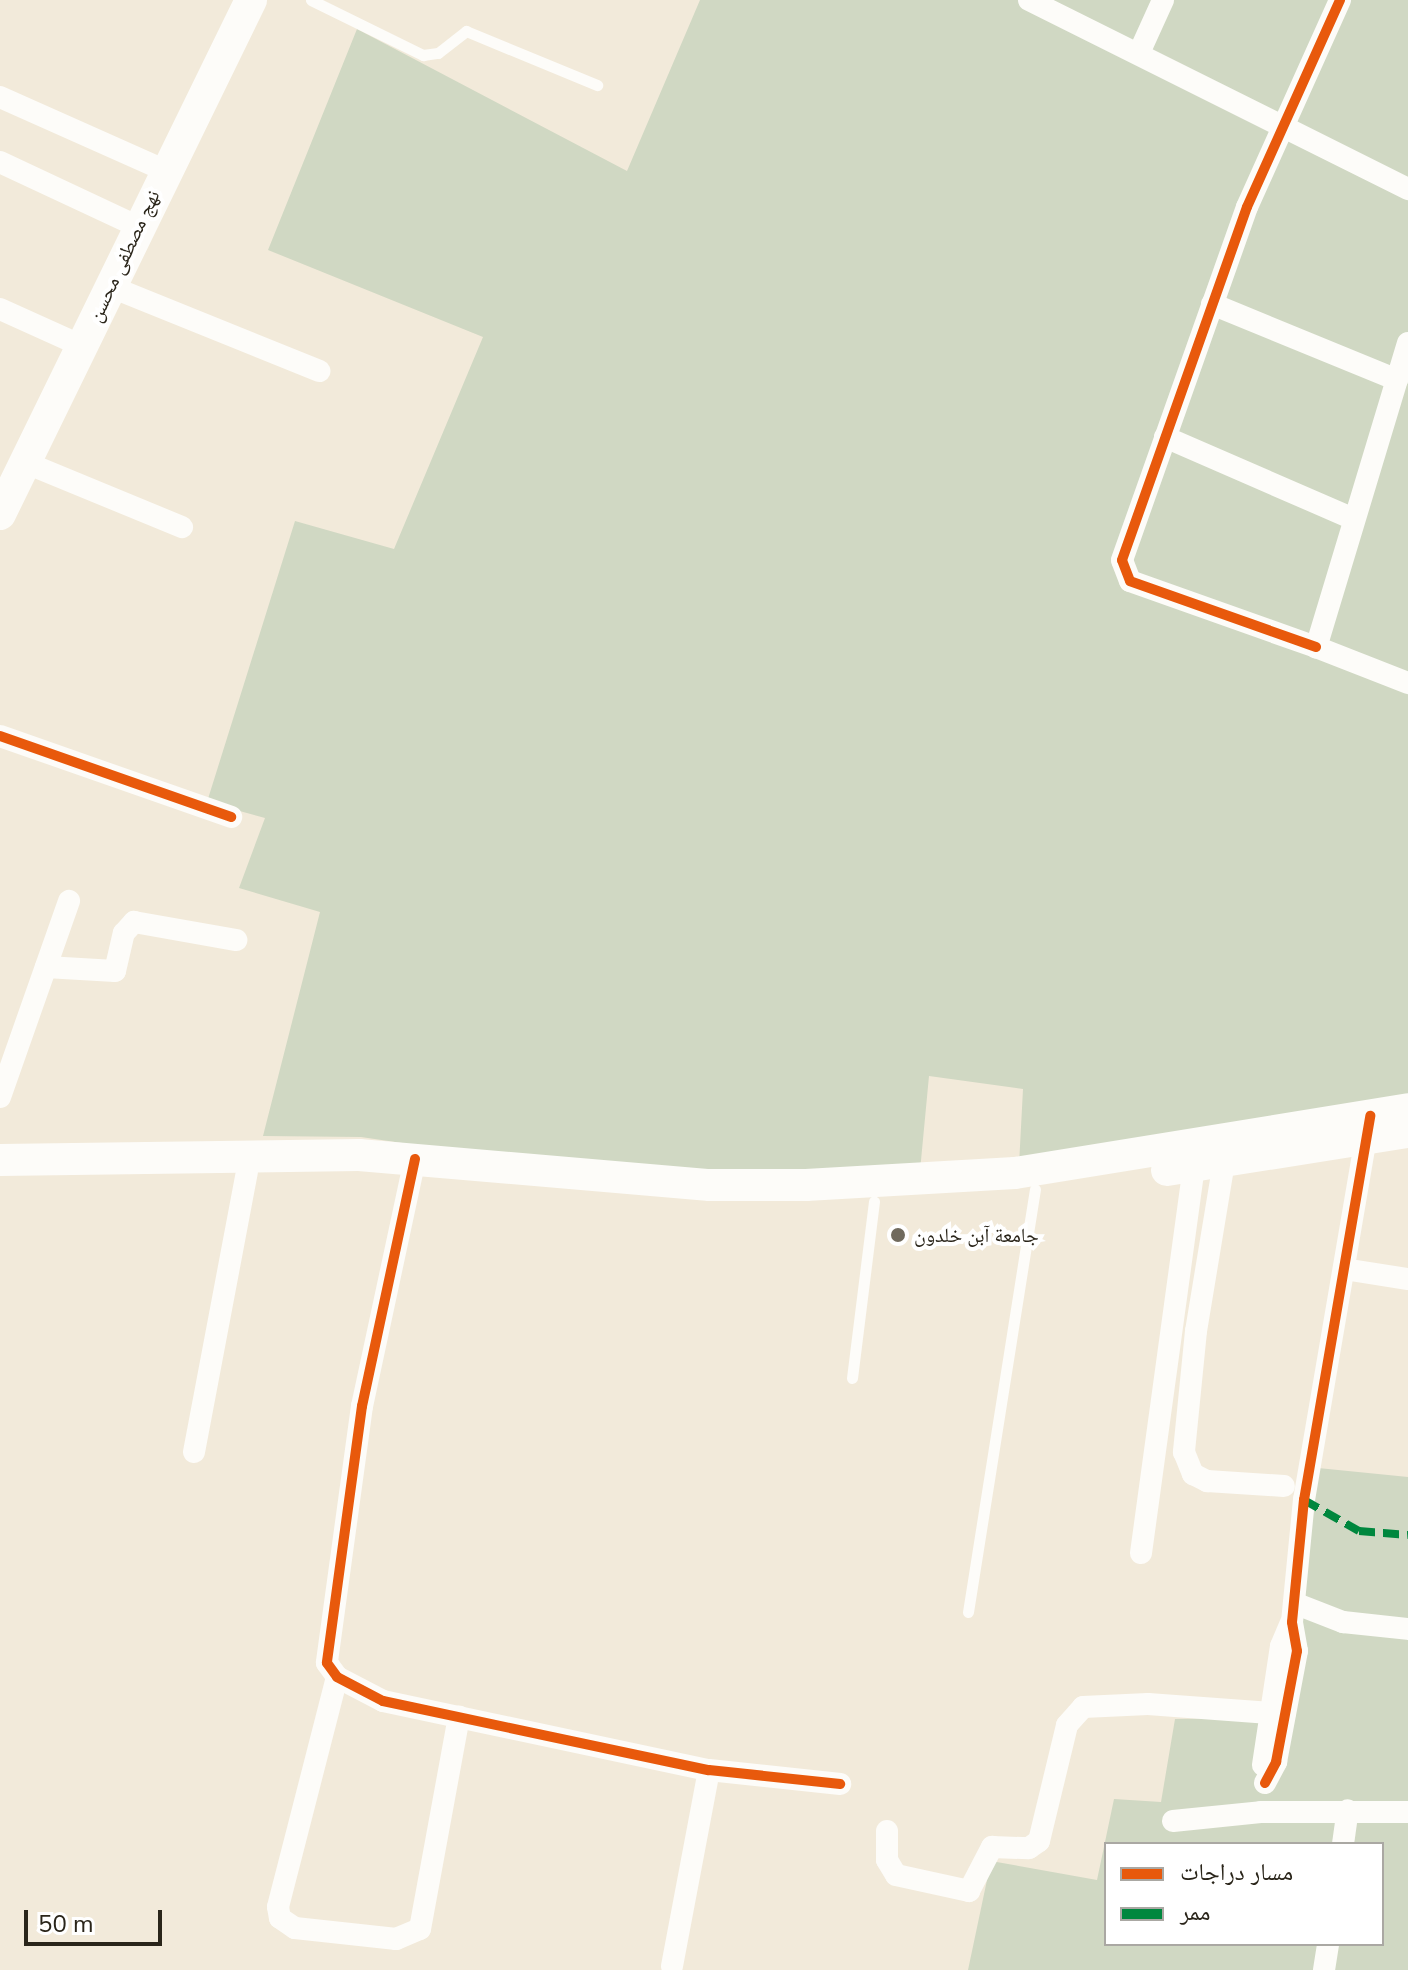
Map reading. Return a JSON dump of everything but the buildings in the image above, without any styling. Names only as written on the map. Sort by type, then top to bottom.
[{"type":"main road","name":"نهج مصطفى محسن","points":[[0,514],[164,170],[251,0]]},
{"type":"main road","points":[[0,1160],[275,1154],[694,1206],[874,1201],[1035,1189],[1209,1164],[1368,1128],[1408,1109]]},
{"type":"main road","points":[[0,1174],[412,1169],[695,1184],[806,1185],[1015,1173],[1368,1128],[1408,1132]]},
{"type":"street","points":[[1029,0],[1408,189]]},
{"type":"street","points":[[1139,53],[1163,0]]},
{"type":"street","points":[[1340,0],[1281,126],[1212,304],[1122,560],[1124,572],[1130,581],[1408,683]]},
{"type":"street","points":[[0,97],[164,170]]},
{"type":"street","points":[[0,162],[139,227]]},
{"type":"street","points":[[109,286],[319,371]]},
{"type":"street","points":[[1212,304],[1397,380]]},
{"type":"street","points":[[0,309],[82,346]]},
{"type":"street","points":[[1316,647],[1408,343]]},
{"type":"street","points":[[1165,437],[1354,519]]},
{"type":"street","points":[[24,462],[182,527]]},
{"type":"street","points":[[0,736],[231,817]]},
{"type":"street","points":[[0,1097],[69,901]]},
{"type":"street","points":[[46,967],[115,971],[124,933],[134,922],[236,940]]},
{"type":"street","points":[[1261,1812],[1293,1612],[1304,1500],[1368,1128]]},
{"type":"street","points":[[1209,1164],[1184,1452],[1193,1474],[1207,1481],[1284,1486]]},
{"type":"street","points":[[1141,1553],[1209,1164]]},
{"type":"street","points":[[412,1169],[337,1558],[324,1653],[337,1677],[383,1701],[709,1770],[840,1784]]},
{"type":"street","points":[[194,1452],[247,1172]]},
{"type":"street","points":[[1344,1269],[1408,1279]]},
{"type":"street","points":[[1293,1612],[1343,1622],[1408,1629]]},
{"type":"street","points":[[337,1677],[278,1907],[280,1918],[295,1928],[396,1939],[420,1929],[459,1717]]},
{"type":"street","points":[[887,1831],[887,1860],[896,1875],[969,1891],[992,1847],[1029,1848],[1039,1841],[1067,1725],[1083,1707],[1148,1704],[1277,1714]]},
{"type":"street","points":[[672,1966],[709,1770]]},
{"type":"street","points":[[1343,1842],[1348,1810]]},
{"type":"street","points":[[1173,1821],[1261,1812],[1408,1812]]},
{"type":"street","points":[[1324,1970],[1328,1946]]},
{"type":"lane","points":[[311,0],[423,55],[438,53],[466,31],[597,85]]},
{"type":"lane","points":[[968,1612],[1035,1189]]},
{"type":"lane","points":[[852,1378],[874,1201]]},
{"type":"green space","points":[[700,0],[1408,0],[1408,1098],[1019,1165],[1023,1089],[929,1076],[920,1171],[725,1181],[566,1167],[361,1137],[263,1136],[320,912],[239,888],[265,818],[207,802],[295,521],[394,549],[483,337],[268,250],[357,29],[627,171]]},
{"type":"green space","points":[[1318,1468],[1408,1477],[1408,1970],[968,1970],[991,1861],[1097,1880],[1104,1847],[1104,1946],[1384,1946],[1384,1842],[1105,1842],[1114,1799],[1161,1802],[1175,1719],[1238,1718],[1270,1703]]},
{"type":"marked path","points":[[1304,1500],[1359,1531],[1408,1535]]},
{"type":"cycle path","points":[[1316,647],[1130,581],[1122,560],[1247,207],[1340,0]]},
{"type":"cycle path","points":[[0,736],[231,817]]},
{"type":"cycle path","points":[[1265,1783],[1276,1762],[1297,1651],[1292,1622],[1304,1500],[1370,1116]]},
{"type":"cycle path","points":[[415,1159],[362,1406],[327,1663],[337,1677],[383,1701],[709,1770],[840,1784]]},
{"type":"place","name":"جامعة آبن خلدون","points":[[898,1235]]}]
